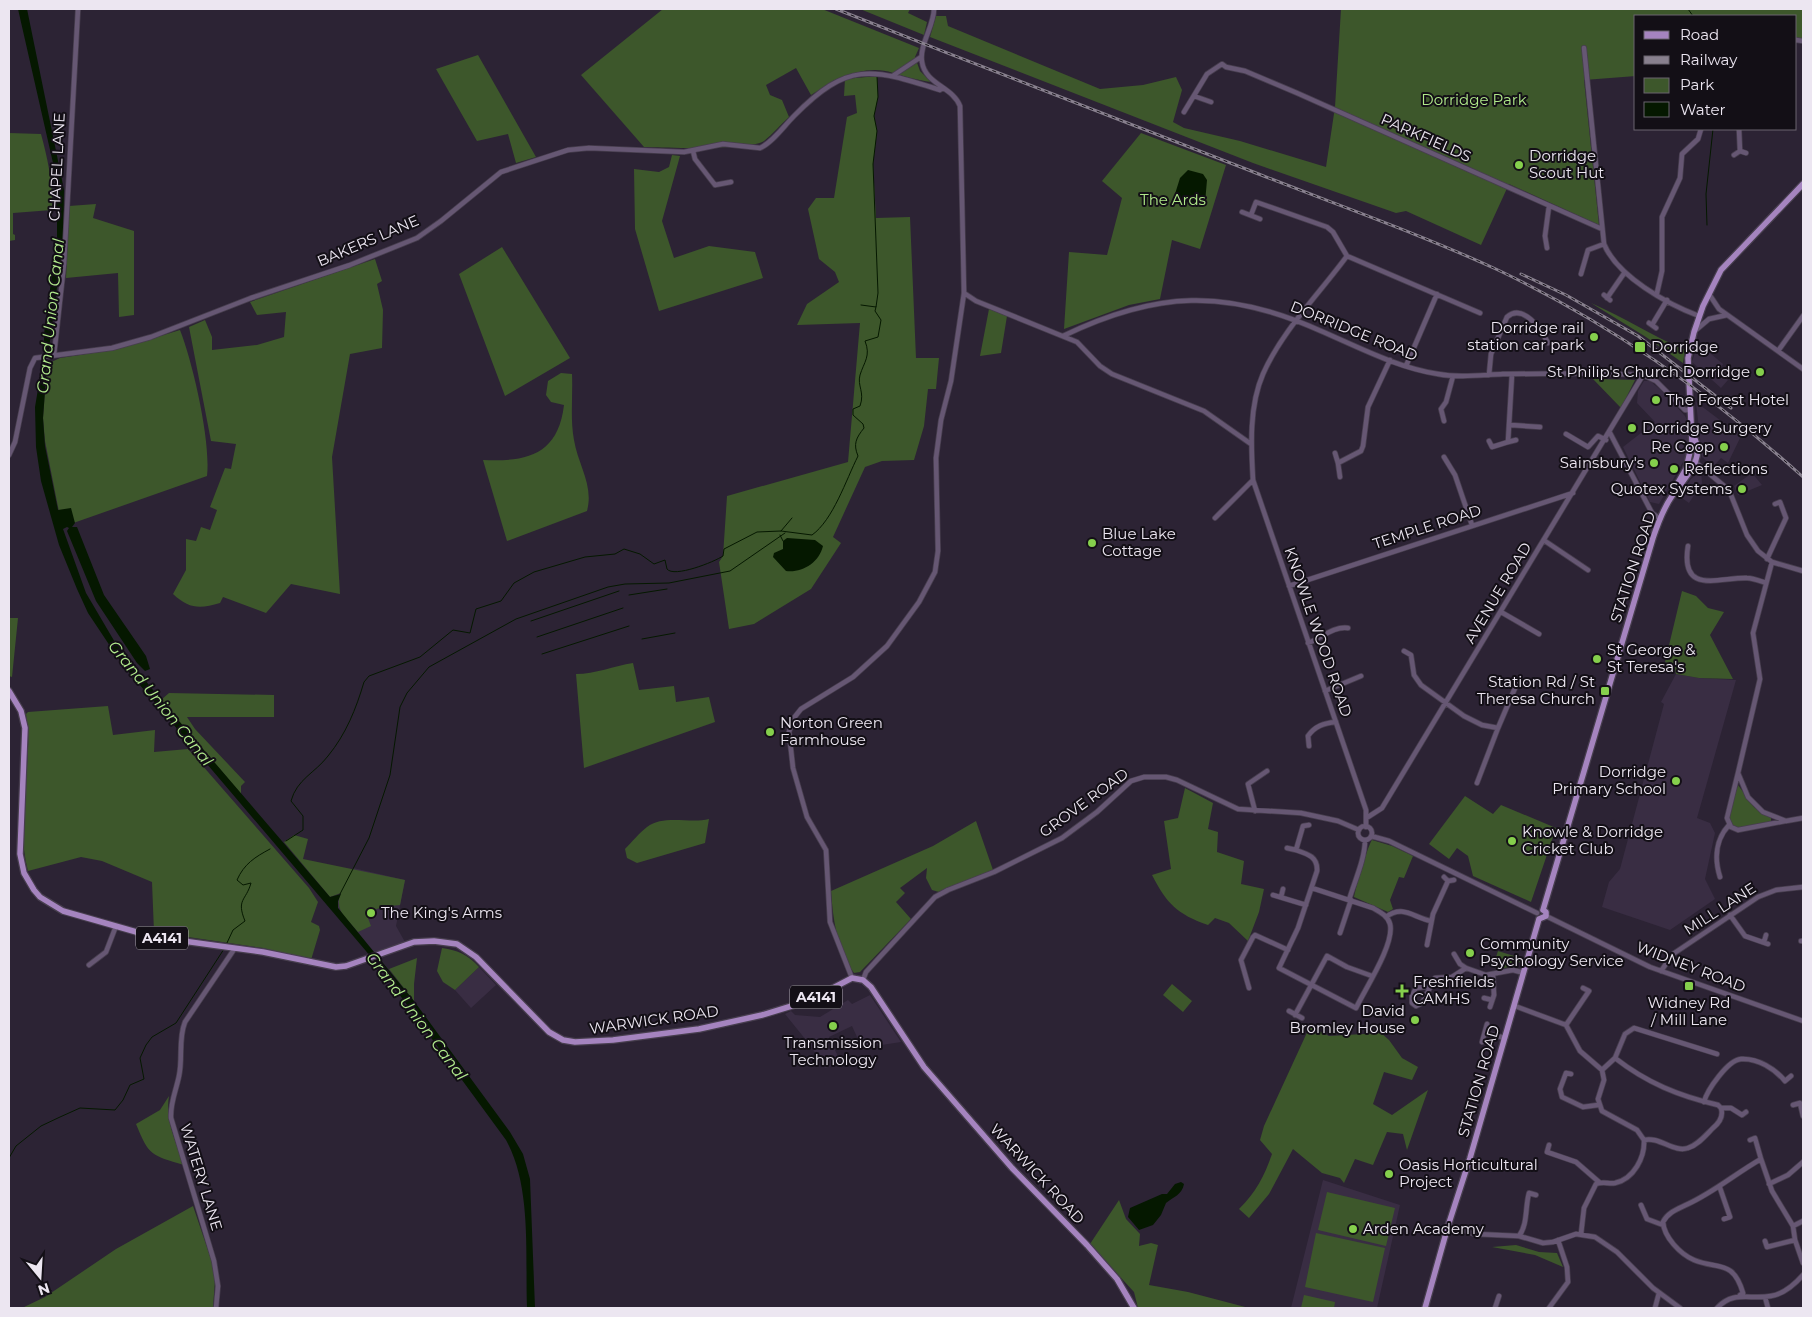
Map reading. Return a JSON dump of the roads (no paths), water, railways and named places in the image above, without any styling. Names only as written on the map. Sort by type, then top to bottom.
[{"type":"main road","name":"STATION ROAD","points":[[1425,1308],[1660,518],[1689,460],[1693,435],[1688,358],[1699,316],[1721,270],[1803,184]]},
{"type":"main road","name":"STATION ROAD","points":[[1674,493],[1688,476],[1696,462],[1698,443],[1693,435]]},
{"type":"main road","name":"WARWICK ROAD","points":[[9,691],[21,711],[25,728],[19,842],[24,872],[34,890],[50,904],[84,918],[172,940],[235,948],[336,967],[365,960],[421,941],[457,944],[476,957],[549,1032],[562,1040],[575,1042],[613,1040],[689,1030],[762,1015],[808,1001],[852,978]]},
{"type":"main road","name":"A4141","points":[[852,978],[863,980]]},
{"type":"main road","name":"WARWICK ROAD","points":[[863,980],[871,987],[924,1067],[1012,1168],[1087,1245],[1116,1279],[1134,1308]]},
{"type":"street","name":"CHAPEL LANE","points":[[51,356],[64,264],[78,9]]},
{"type":"street","points":[[852,978],[830,922],[826,850],[807,817],[793,768],[789,732],[793,719],[800,710],[853,677],[887,646],[919,602],[935,572],[938,552],[936,458],[941,420],[951,381],[964,293],[960,106],[953,94],[942,88],[927,73],[921,57],[934,9]]},
{"type":"street","points":[[1584,48],[1604,244],[1612,260],[1625,272],[1667,300],[1699,316]]},
{"type":"street","points":[[894,75],[921,57]]},
{"type":"street","name":"PARKFIELDS","points":[[1194,96],[1207,74],[1222,64],[1226,67],[1244,71],[1335,109],[1602,229]]},
{"type":"street","name":"BAKERS LANE","points":[[9,455],[15,442],[30,368],[39,357],[112,348],[156,336],[251,298],[350,265],[417,238],[501,172],[568,150],[589,148],[693,151],[723,144],[760,148],[811,98],[854,74],[894,75],[942,88]]},
{"type":"street","points":[[1184,112],[1194,96],[1211,102]]},
{"type":"street","points":[[1657,293],[1662,271],[1662,217],[1680,178],[1682,154],[1698,139],[1701,130]]},
{"type":"street","points":[[1739,130],[1740,150]]},
{"type":"street","points":[[1740,150],[1746,153]]},
{"type":"street","points":[[1734,155],[1740,150]]},
{"type":"street","points":[[693,151],[696,159],[715,184],[731,182]]},
{"type":"street","points":[[1251,215],[1256,202],[1327,227],[1333,232],[1347,256],[1480,313]]},
{"type":"street","points":[[1547,248],[1545,236],[1549,206]]},
{"type":"street","points":[[1242,212],[1260,219]]},
{"type":"street","points":[[1580,270],[1588,250],[1604,244]]},
{"type":"street","name":"KNOWLE WOOD ROAD","points":[[1347,256],[1297,321],[1263,374],[1253,418],[1253,480],[1368,817],[1366,827]]},
{"type":"street","points":[[1607,298],[1625,272]]},
{"type":"street","points":[[964,293],[976,301],[1078,342],[1100,366],[1112,374],[1204,411],[1252,444]]},
{"type":"street","points":[[1406,366],[1437,294]]},
{"type":"street","points":[[1709,294],[1716,306],[1728,316],[1803,369]]},
{"type":"street","name":"DORRIDGE ROAD","points":[[1063,336],[1135,307],[1174,301],[1205,300],[1233,302],[1266,310],[1406,366],[1453,376],[1512,374],[1643,375]]},
{"type":"street","points":[[1652,325],[1667,300]]},
{"type":"street","points":[[963,305],[976,301]]},
{"type":"street","points":[[1489,375],[1491,354],[1510,314],[1518,312],[1524,315],[1538,327],[1548,343]]},
{"type":"street","points":[[1694,332],[1709,319],[1728,316]]},
{"type":"street","points":[[1778,351],[1803,316]]},
{"type":"street","points":[[1338,463],[1361,451],[1364,446],[1368,407],[1390,360]]},
{"type":"street","points":[[1508,442],[1511,425],[1512,374]]},
{"type":"street","points":[[1643,375],[1656,381],[1685,410],[1690,410]]},
{"type":"street","name":"AVENUE ROAD","points":[[1368,817],[1382,808],[1606,440],[1643,375]]},
{"type":"street","points":[[1444,422],[1441,410],[1446,402],[1453,376]]},
{"type":"street","points":[[1435,418],[1442,415]]},
{"type":"street","points":[[1511,425],[1528,430],[1540,426]]},
{"type":"street","points":[[1610,433],[1652,513],[1660,518]]},
{"type":"street","points":[[1566,434],[1588,447],[1598,436],[1606,440]]},
{"type":"street","points":[[1492,447],[1516,440]]},
{"type":"street","points":[[1489,441],[1493,453]]},
{"type":"street","points":[[1335,453],[1340,477]]},
{"type":"street","points":[[1444,457],[1455,475],[1472,525]]},
{"type":"street","points":[[1689,460],[1696,462],[1729,490],[1750,541],[1769,560],[1803,571]]},
{"type":"street","points":[[1215,518],[1253,480]]},
{"type":"street","name":"TEMPLE ROAD","points":[[1289,586],[1574,493]]},
{"type":"street","points":[[1774,504],[1780,502],[1786,518],[1769,560],[1766,583],[1753,633],[1760,679],[1727,818],[1729,825],[1738,830],[1803,818]]},
{"type":"street","points":[[1214,508],[1219,514]]},
{"type":"street","points":[[1545,541],[1588,570]]},
{"type":"street","points":[[1688,546],[1691,572],[1698,579],[1712,582],[1747,578],[1766,583]]},
{"type":"street","points":[[1579,571],[1582,565]]},
{"type":"street","points":[[1501,612],[1539,634]]},
{"type":"street","points":[[1308,643],[1322,638],[1332,630],[1348,628]]},
{"type":"street","points":[[1528,635],[1532,630]]},
{"type":"street","points":[[1404,651],[1411,655],[1416,679],[1464,716],[1482,725],[1498,728]]},
{"type":"street","points":[[1411,655],[1416,652]]},
{"type":"street","points":[[1325,691],[1361,676]]},
{"type":"street","points":[[1476,784],[1518,681]]},
{"type":"street","points":[[1309,746],[1308,736],[1312,731],[1324,723],[1336,722]]},
{"type":"street","points":[[1255,811],[1248,784],[1267,771]]},
{"type":"street","points":[[1738,772],[1752,803],[1763,812],[1786,821]]},
{"type":"street","name":"GROVE ROAD","points":[[863,980],[866,972],[935,897],[994,872],[1062,838],[1097,812],[1136,778],[1155,776],[1177,780],[1226,805],[1255,811],[1301,813],[1338,821],[1359,830]]},
{"type":"street","points":[[1296,850],[1301,825],[1309,826]]},
{"type":"street","points":[[1720,876],[1719,836],[1729,825]]},
{"type":"street","points":[[1365,840],[1360,836],[1359,830],[1366,827],[1371,830],[1372,836]]},
{"type":"street","points":[[1365,840],[1372,836],[1389,841],[1541,914]]},
{"type":"street","points":[[1340,933],[1360,862],[1365,853],[1365,840]]},
{"type":"street","points":[[1287,848],[1309,855],[1316,860],[1317,871],[1306,905],[1280,968],[1356,1008],[1372,976],[1380,966],[1390,926],[1386,917],[1373,908],[1312,888]]},
{"type":"street","points":[[1428,945],[1432,938],[1432,921],[1451,881],[1444,877]]},
{"type":"street","name":"MILL LANE","points":[[1662,971],[1673,954],[1730,915],[1767,893],[1803,887]]},
{"type":"street","points":[[1281,897],[1282,889]]},
{"type":"street","points":[[1273,895],[1306,905]]},
{"type":"street","points":[[1386,917],[1397,911],[1404,911],[1432,921]]},
{"type":"street","name":"WIDNEY ROAD","points":[[1541,914],[1662,971],[1803,1021]]},
{"type":"street","points":[[1730,915],[1746,936],[1766,943],[1766,935]]},
{"type":"street","points":[[89,965],[106,952],[116,926]]},
{"type":"street","points":[[1249,988],[1241,960],[1255,935],[1288,950]]},
{"type":"street","points":[[1381,942],[1386,944]]},
{"type":"street","name":"WATERY LANE","points":[[216,1308],[218,1286],[214,1261],[196,1204],[187,1166],[170,1118],[170,1108],[179,1076],[182,1031],[185,1022],[235,948]]},
{"type":"street","points":[[1454,954],[1466,968],[1486,976],[1513,970],[1524,972]]},
{"type":"street","points":[[1295,1014],[1327,956],[1347,967],[1372,976]]},
{"type":"street","points":[[1430,986],[1416,988],[1412,996],[1412,1003],[1416,1006],[1422,1003],[1435,978],[1452,977],[1466,968]]},
{"type":"street","points":[[1490,1007],[1493,975]]},
{"type":"street","points":[[1566,1026],[1589,991],[1583,988]]},
{"type":"street","points":[[1484,998],[1492,1000]]},
{"type":"street","points":[[1515,1006],[1566,1026],[1580,1051],[1602,1070],[1604,1080],[1598,1096],[1598,1105],[1605,1114],[1640,1132],[1644,1140],[1641,1154],[1632,1175],[1617,1182],[1599,1182],[1576,1162],[1547,1152],[1549,1145]]},
{"type":"street","points":[[1289,1011],[1302,1018]]},
{"type":"street","points":[[1482,1042],[1486,1024]]},
{"type":"street","points":[[1602,1070],[1614,1058],[1625,1034],[1634,1028],[1651,1031],[1717,1054]]},
{"type":"street","points":[[1485,1033],[1505,1038]]},
{"type":"street","points":[[1709,1058],[1711,1052]]},
{"type":"street","points":[[1614,1058],[1655,1085],[1718,1105],[1721,1108],[1731,1108],[1742,1115],[1746,1112]]},
{"type":"street","points":[[1704,1102],[1708,1090],[1713,1084],[1734,1063],[1741,1059],[1771,1066],[1785,1081],[1791,1076]]},
{"type":"street","points":[[1571,1074],[1566,1073],[1560,1089],[1562,1097],[1583,1107],[1598,1105]]},
{"type":"street","points":[[1793,1105],[1800,1103],[1803,1116]]},
{"type":"street","points":[[1644,1140],[1653,1138],[1681,1149],[1688,1148],[1716,1125],[1722,1115],[1721,1108]]},
{"type":"street","points":[[1750,1140],[1755,1138],[1769,1184],[1776,1200],[1793,1226],[1794,1240],[1803,1263]]},
{"type":"street","points":[[1740,1295],[1743,1293],[1740,1284],[1730,1271],[1719,1264],[1690,1258],[1665,1234],[1663,1224],[1667,1215],[1673,1211],[1720,1188],[1740,1171],[1761,1159]]},
{"type":"street","points":[[1769,1184],[1788,1174],[1803,1162]]},
{"type":"street","points":[[1581,1234],[1584,1208],[1590,1194],[1599,1182]]},
{"type":"street","points":[[1720,1188],[1730,1217],[1724,1219]]},
{"type":"street","points":[[1519,1236],[1524,1229],[1525,1207],[1529,1193],[1536,1195]]},
{"type":"street","points":[[1640,1208],[1647,1218],[1663,1224]]},
{"type":"street","points":[[1793,1226],[1803,1221]]},
{"type":"street","points":[[1448,1226],[1486,1236],[1519,1236],[1543,1243],[1581,1234],[1595,1237],[1611,1247],[1659,1294],[1680,1308]]},
{"type":"street","points":[[1549,1308],[1568,1282],[1568,1267],[1558,1240]]},
{"type":"street","points":[[1765,1241],[1767,1247],[1794,1240]]},
{"type":"street","points":[[1717,1308],[1726,1300],[1740,1295],[1765,1297],[1783,1292],[1803,1277]]},
{"type":"street","points":[[1655,1308],[1659,1294]]},
{"type":"street","points":[[1497,1308],[1499,1296]]},
{"type":"street","points":[[1765,1297],[1768,1308]]},
{"type":"water","name":"Grand Union Canal","points":[[18,9],[27,9],[64,190],[63,241],[47,364],[43,418],[45,446],[58,510],[71,508],[75,523],[72,527],[77,527],[104,595],[146,656],[150,669],[145,671],[137,663],[96,601],[67,527],[63,529],[86,593],[116,644],[161,700],[330,897],[341,894],[338,908],[414,1001],[510,1132],[523,1154],[530,1179],[535,1308],[527,1308],[524,1200],[514,1159],[506,1140],[377,964],[122,664],[88,613],[59,545],[41,481],[36,447],[35,407],[44,353],[44,334],[57,238],[57,202],[53,163]]},
{"type":"water","points":[[1188,170],[1203,174],[1207,180],[1205,203],[1200,207],[1179,198],[1175,194],[1180,178]]},
{"type":"water","points":[[787,538],[815,540],[823,546],[818,557],[809,566],[798,570],[786,571],[773,557],[774,553],[783,549],[783,541]]},
{"type":"water","points":[[1181,1182],[1184,1184],[1183,1188],[1166,1203],[1161,1215],[1153,1225],[1139,1230],[1128,1217],[1130,1208],[1162,1194],[1167,1194],[1175,1184]]},
{"type":"waterway","points":[[1688,9],[1692,15]]},
{"type":"waterway","points":[[861,305],[876,307],[878,293],[873,164],[877,131],[874,116],[878,97],[877,76]]},
{"type":"waterway","points":[[1707,225],[1706,194],[1713,130]]},
{"type":"waterway","points":[[286,841],[303,830],[303,816],[291,801],[297,787],[323,762],[340,739],[354,711],[364,682],[369,676],[420,657],[453,630],[470,633],[476,609],[501,601],[514,583],[534,572],[585,557],[615,554],[624,549],[640,554],[654,564],[665,560],[667,569],[677,572],[718,559],[723,556],[724,549],[757,532],[781,531],[812,535],[820,528],[833,510],[858,456],[856,441],[864,428],[863,424],[853,415],[853,409],[860,406],[861,401],[859,379],[867,355],[865,341],[878,337],[881,320],[875,311],[876,307]]},
{"type":"waterway","points":[[781,531],[792,518]]},
{"type":"waterway","points":[[340,894],[369,838],[390,775],[400,707],[407,693],[429,667],[516,619],[608,587],[625,584],[669,583],[730,571],[785,533]]},
{"type":"waterway","points":[[780,535],[783,541]]},
{"type":"waterway","points":[[629,595],[667,589]]},
{"type":"waterway","points":[[531,621],[619,591]]},
{"type":"waterway","points":[[537,637],[623,608]]},
{"type":"waterway","points":[[542,654],[629,626]]},
{"type":"waterway","points":[[642,639],[675,633]]},
{"type":"waterway","points":[[226,945],[233,930],[245,921],[241,908],[251,883],[243,885],[237,880],[250,862],[270,849]]},
{"type":"waterway","points":[[9,1158],[16,1146],[41,1126],[60,1117],[80,1108],[115,1110],[123,1100],[130,1085],[144,1079],[140,1058],[146,1045],[152,1037],[176,1023],[224,949]]},
{"type":"railway","points":[[836,9],[1407,231],[1498,270],[1580,313],[1658,363],[1696,389],[1733,418],[1803,477]]},
{"type":"railway","points":[[1521,274],[1566,295],[1638,336],[1731,408]]},
{"type":"place","name":"Dorridge Scout Hut","points":[[1519,165]]},
{"type":"place","name":"Dorridge rail station car park","points":[[1594,337]]},
{"type":"place","name":"Dorridge","points":[[1640,347]]},
{"type":"place","name":"St Philip's Church Dorridge","points":[[1760,372]]},
{"type":"place","name":"The Forest Hotel","points":[[1656,400]]},
{"type":"place","name":"Dorridge Surgery","points":[[1632,428]]},
{"type":"place","name":"Re Coop","points":[[1724,447]]},
{"type":"place","name":"Sainsbury's","points":[[1654,463]]},
{"type":"place","name":"Reflections","points":[[1674,469]]},
{"type":"place","name":"Quotex Systems","points":[[1742,489]]},
{"type":"place","name":"Blue Lake Cottage","points":[[1092,543]]},
{"type":"place","name":"St George & St Teresa's","points":[[1597,659]]},
{"type":"place","name":"Station Rd / St Theresa Church","points":[[1605,691]]},
{"type":"place","name":"Norton Green Farmhouse","points":[[770,732]]},
{"type":"place","name":"Dorridge Primary School","points":[[1676,781]]},
{"type":"place","name":"Knowle & Dorridge Cricket Club","points":[[1512,841]]},
{"type":"place","name":"The King's Arms","points":[[371,913]]},
{"type":"place","name":"Community Psychology Service","points":[[1470,953]]},
{"type":"place","name":"Widney Rd / Mill Lane","points":[[1689,986]]},
{"type":"place","name":"Freshfields CAMHS","points":[[1402,991]]},
{"type":"place","name":"David Bromley House","points":[[1415,1020]]},
{"type":"place","name":"Transmission Technology","points":[[833,1026]]},
{"type":"place","name":"Oasis Horticultural Project","points":[[1389,1174]]},
{"type":"place","name":"Arden Academy","points":[[1353,1229]]},
{"type":"park label","name":"Dorridge Park","points":[[1474,100]]},
{"type":"park label","name":"The Ards","points":[[1173,200]]}]
